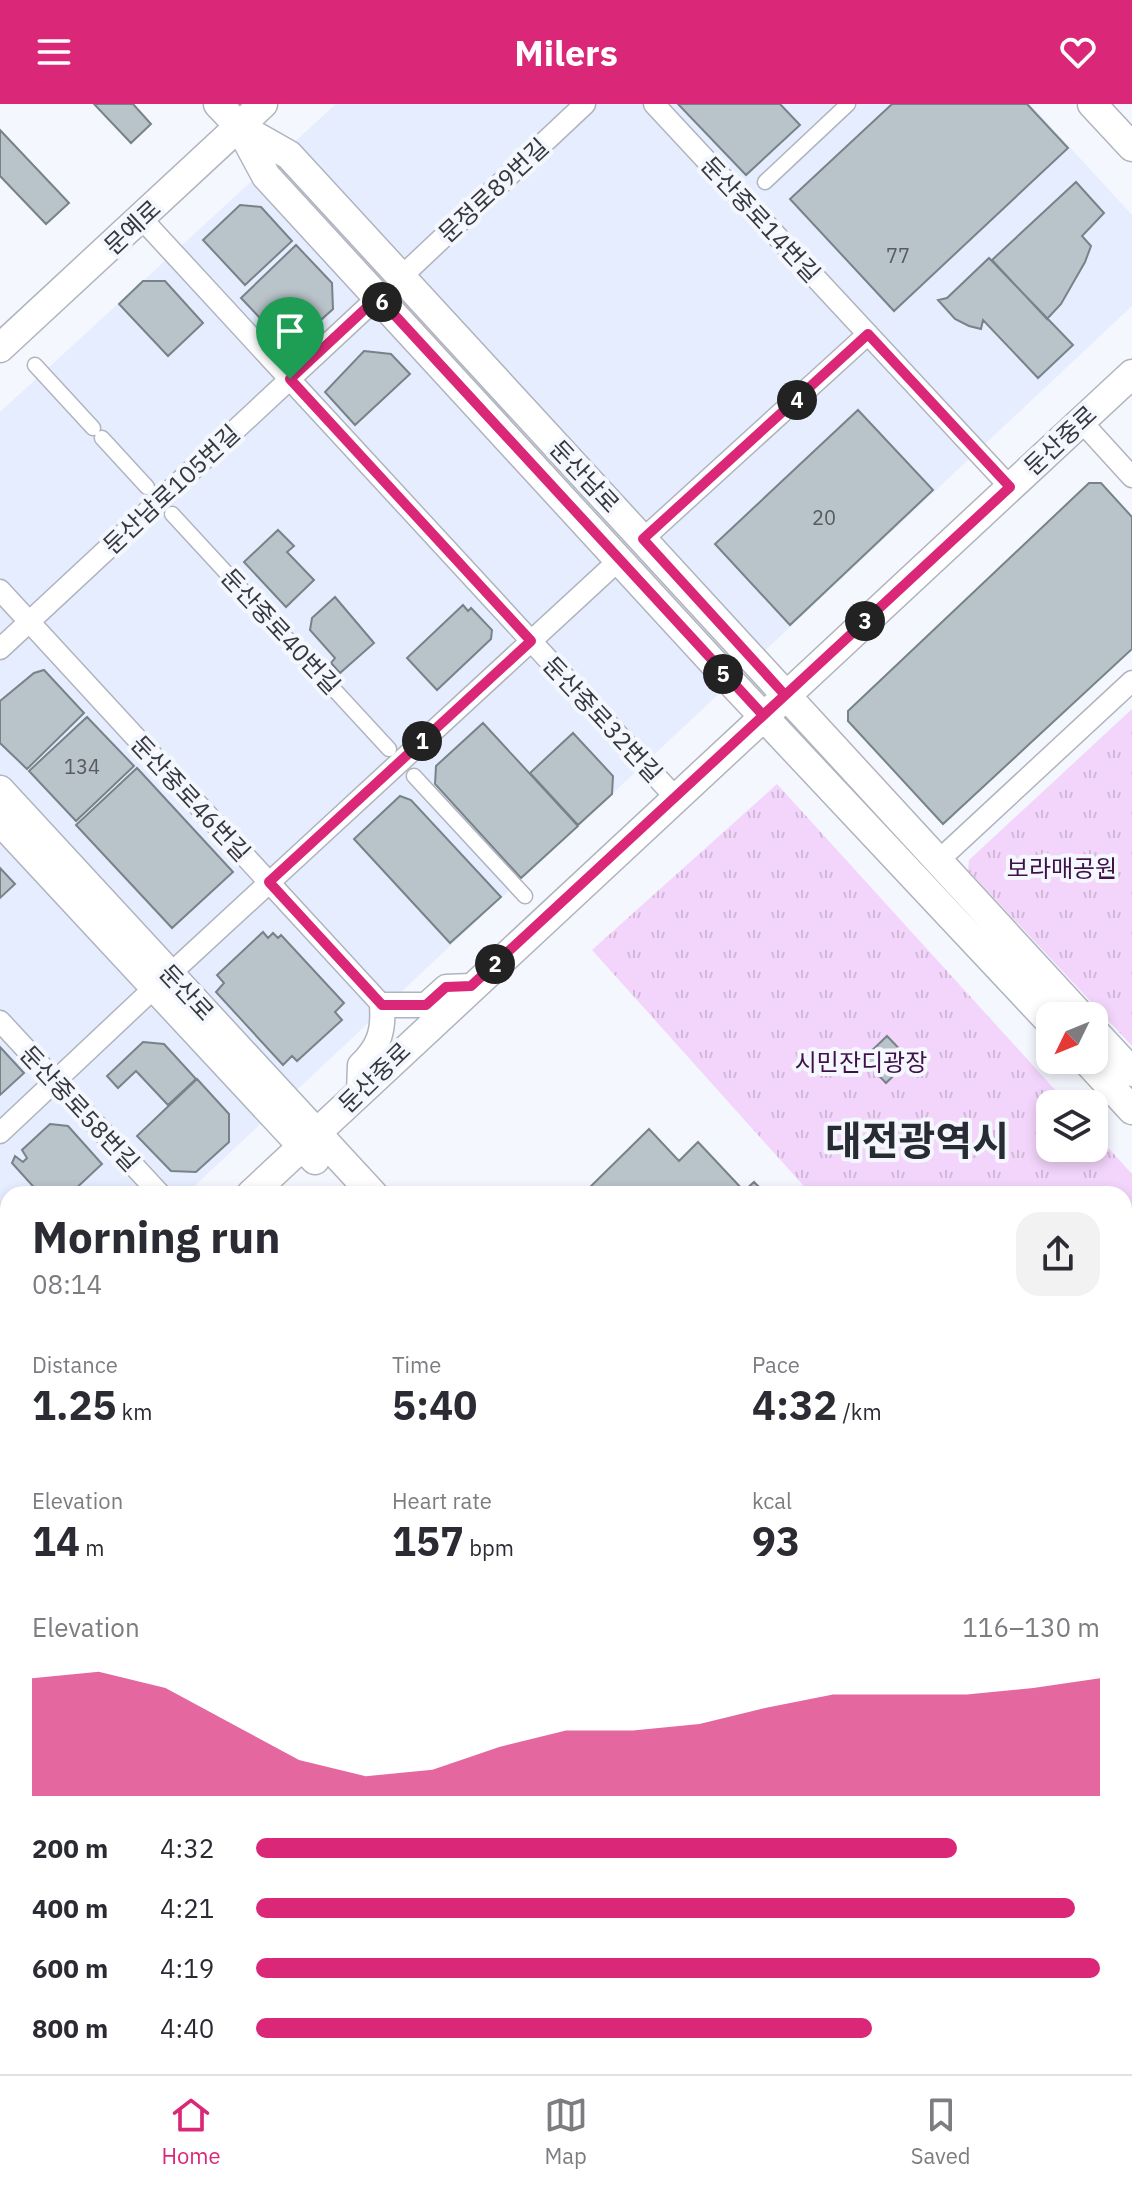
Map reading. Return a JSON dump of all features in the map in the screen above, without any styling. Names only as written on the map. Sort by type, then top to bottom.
[{"type":"main road","name":"둔산남로","points":[[218,104],[239,126],[266,176],[1036,1007]]},
{"type":"main road","name":"문예로","points":[[0,348],[263,104]]},
{"type":"main road","points":[[1092,104],[1132,146]]},
{"type":"main road","name":"둔산남로","points":[[239,126],[289,155],[1068,1002]]},
{"type":"main road","name":"둔산중로","points":[[259,1186],[1132,374]]},
{"type":"main road","name":"둔산로","points":[[0,790],[162,981]]},
{"type":"main road","name":"둔산로","points":[[0,821],[162,981],[309,1139],[364,1186]]},
{"type":"main road","points":[[1108,1046],[1132,1072]]},
{"type":"main road","points":[[1099,1074],[1132,1110]]},
{"type":"main road","name":"둔산로","points":[[309,1139],[341,1186]]},
{"type":"street","name":"문정로89번길","points":[[401,277],[585,104]]},
{"type":"street","name":"둔산중로14번길","points":[[654,104],[1010,487]]},
{"type":"street","points":[[765,182],[848,104]]},
{"type":"street","name":"둔산중로32번길","points":[[142,219],[675,797]]},
{"type":"street","name":"둔산남로105번길","points":[[0,649],[378,297]]},
{"type":"street","points":[[643,539],[868,334]]},
{"type":"street","points":[[35,365],[147,487]]},
{"type":"street","points":[[1081,421],[1132,477]]},
{"type":"street","name":"둔산중로40번길","points":[[172,514],[389,749]]},
{"type":"street","points":[[0,1133],[619,560]]},
{"type":"street","name":"둔산중로46번길","points":[[0,590],[382,1005]]},
{"type":"street","points":[[938,861],[1132,681]]},
{"type":"street","points":[[414,776],[525,896]]},
{"type":"street","points":[[359,1093],[360,1065],[375,1051],[383,1024],[382,1005],[426,1005],[446,987],[471,986]]},
{"type":"street","name":"둔산중로58번길","points":[[0,1021],[153,1186]]},
{"type":"shaded area","points":[[336,104],[1030,104],[1132,215],[1132,306],[195,1186],[0,1186],[0,412]]},
{"type":"green space","name":"보라매공원","points":[[1132,709],[1132,1046],[1108,1020],[1108,1002],[1091,1002],[968,870],[969,860]]},
{"type":"green space","name":"시민잔디광장","points":[[777,784],[1036,1069],[1036,1074],[1041,1074],[1055,1090],[1036,1090],[1036,1162],[1108,1162],[1108,1147],[1132,1174],[1132,1186],[804,1186],[592,950]]},
{"type":"building","points":[[94,104],[133,104],[151,124],[131,143]]},
{"type":"building","points":[[678,104],[780,104],[800,125],[746,175]]},
{"type":"building","points":[[892,104],[1027,104],[1068,148],[894,311],[790,199]]},
{"type":"building","points":[[0,130],[69,203],[46,224],[0,176]]},
{"type":"building","points":[[1076,182],[1104,213],[1082,236],[1091,246],[1085,262],[1061,304],[1047,319],[992,260]]},
{"type":"building","points":[[240,205],[261,207],[292,241],[245,285],[203,240]]},
{"type":"building","points":[[296,245],[332,283],[333,309],[300,339],[279,338],[241,298]]},
{"type":"building","points":[[989,258],[1073,345],[1038,378],[983,320],[981,329],[969,326],[955,319],[938,300],[947,298]]},
{"type":"building","points":[[143,281],[165,281],[203,323],[168,356],[119,304]]},
{"type":"building","points":[[364,351],[391,354],[410,374],[355,425],[325,392]]},
{"type":"building","points":[[858,410],[933,490],[790,625],[715,544]]},
{"type":"building","points":[[1089,483],[1101,483],[1132,517],[1132,649],[943,824],[848,721],[848,711]]},
{"type":"building","points":[[278,530],[294,546],[287,552],[314,580],[286,607],[244,562]]},
{"type":"building","points":[[335,597],[374,643],[340,673],[331,663],[335,658],[310,630],[312,618]]},
{"type":"building","points":[[463,605],[468,611],[471,608],[492,630],[491,639],[437,690],[407,658]]},
{"type":"building","points":[[44,670],[84,713],[27,769],[0,743],[0,701],[34,673]]},
{"type":"building","points":[[87,717],[134,766],[76,821],[29,771]]},
{"type":"building","points":[[483,723],[578,826],[521,878],[435,784],[436,766]]},
{"type":"building","points":[[573,733],[613,776],[612,794],[578,825],[530,773]]},
{"type":"building","points":[[137,768],[233,872],[172,928],[76,825]]},
{"type":"building","points":[[400,796],[411,800],[501,897],[450,943],[354,839]]},
{"type":"building","points":[[0,868],[15,884],[0,898]]},
{"type":"building","points":[[263,932],[268,938],[273,933],[278,938],[281,935],[344,1003],[335,1012],[342,1020],[297,1061],[292,1056],[283,1065],[216,992],[224,983],[217,975]]},
{"type":"building","points":[[887,1036],[910,1060],[886,1083],[863,1059]]},
{"type":"building","points":[[143,1042],[164,1044],[196,1079],[168,1105],[136,1071],[118,1088],[107,1076]]},
{"type":"building","points":[[0,1047],[24,1073],[0,1095]]},
{"type":"building","points":[[197,1079],[229,1114],[229,1142],[196,1172],[171,1171],[137,1136]]},
{"type":"building","points":[[50,1124],[68,1126],[102,1164],[79,1186],[33,1186],[12,1163],[15,1156],[23,1162],[27,1158],[22,1150]]},
{"type":"building","points":[[649,1129],[679,1161],[698,1142],[739,1186],[591,1186]]},
{"type":"district","name":"대전광역시","points":[[917,1140]]},
{"type":"route","points":[[378,297],[763,715],[785,695],[643,539],[868,334],[1010,487],[471,986],[446,987],[426,1005],[382,1005],[269,882],[531,641],[290,379],[378,297]]}]
